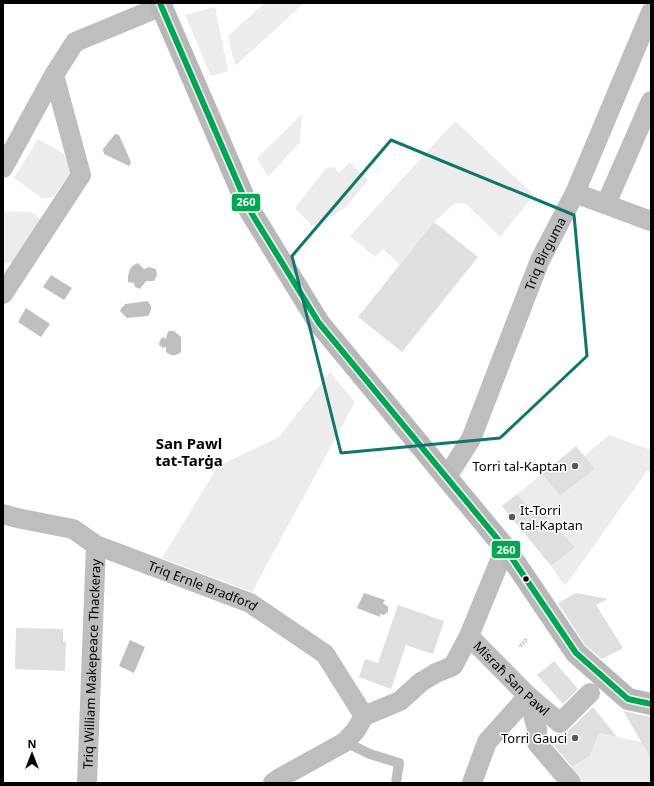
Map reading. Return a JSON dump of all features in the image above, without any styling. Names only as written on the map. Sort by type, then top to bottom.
[{"type":"main road","points":[[161,4],[249,210],[319,323],[505,548],[576,653],[628,700],[651,704]]},
{"type":"street","points":[[3,168],[54,75],[75,42],[161,4]]},
{"type":"street","name":"Triq Birguma","points":[[446,478],[471,439],[540,260],[576,193],[649,24]]},
{"type":"street","points":[[6,284],[81,175],[54,75]]},
{"type":"street","points":[[606,204],[651,101]]},
{"type":"street","points":[[576,193],[651,221]]},
{"type":"street","name":"Triq Ernle Bradford","points":[[3,514],[73,529],[96,545],[250,603],[325,654],[364,716]]},
{"type":"street","name":"Triq William Makepeace Thackeray","points":[[87,783],[96,545]]},
{"type":"street","name":"Misraħ San Pawl","points":[[505,548],[469,636],[528,696],[560,723],[590,693]]},
{"type":"street","points":[[273,783],[345,742],[356,730],[364,716],[400,701],[421,682],[436,673],[453,666],[469,636]]},
{"type":"street","points":[[472,783],[487,742],[528,696]]},
{"type":"street","points":[[528,696],[537,729],[537,743],[571,783]]},
{"type":"lane","points":[[345,742],[370,754],[399,763],[396,783]]},
{"type":"highlighted area","points":[[391,140],[574,215],[587,356],[500,438],[341,453],[292,256]]},
{"type":"shaded area","points":[[265,3],[304,3],[235,66],[228,36]]},
{"type":"shaded area","points":[[215,7],[228,71],[211,76],[185,15]]},
{"type":"shaded area","points":[[302,114],[300,142],[268,177],[257,158]]},
{"type":"shaded area","points":[[455,121],[534,195],[500,237],[466,204],[455,203],[434,222],[400,265],[383,249],[375,257],[350,236]]},
{"type":"shaded area","points":[[115,134],[119,135],[131,162],[129,166],[104,154],[103,149]]},
{"type":"shaded area","points":[[38,139],[64,154],[72,171],[53,197],[43,199],[14,178]]},
{"type":"shaded area","points":[[350,162],[368,180],[345,208],[312,226],[295,208],[326,168],[334,167],[339,173]]},
{"type":"shaded area","points":[[3,211],[31,212],[41,220],[14,262],[3,263]]},
{"type":"shaded area","points":[[138,263],[144,269],[149,267],[156,269],[157,275],[154,281],[146,281],[140,289],[135,287],[134,283],[128,282],[130,270],[135,264]]},
{"type":"shaded area","points":[[51,275],[72,288],[64,300],[43,287]]},
{"type":"shaded area","points":[[148,301],[151,308],[148,316],[127,318],[120,311],[125,304]]},
{"type":"shaded area","points":[[26,308],[50,324],[41,337],[18,322]]},
{"type":"shaded area","points":[[169,331],[174,331],[181,337],[181,352],[175,355],[168,354],[166,352],[166,347],[163,348],[159,345],[160,340],[163,337],[166,339]]},
{"type":"shaded area","points":[[330,372],[355,402],[252,592],[162,558],[218,466],[279,437]]},
{"type":"shaded area","points":[[609,435],[651,450],[651,471],[647,471],[568,582],[564,585],[551,566],[575,547],[542,512],[536,517],[517,494],[542,474],[560,496],[595,469],[584,456]]},
{"type":"shaded area","points":[[364,593],[385,600],[383,603],[388,607],[388,612],[384,615],[380,614],[380,617],[357,608]]},
{"type":"shaded area","points":[[130,640],[145,647],[134,673],[119,666]]},
{"type":"shaded area","points":[[599,733],[651,744],[651,775],[648,783],[578,783],[568,770],[590,756]]},
{"type":"building","points":[[434,222],[478,257],[402,352],[358,317]]},
{"type":"building","points":[[576,446],[595,469],[560,496],[542,474]]},
{"type":"building","points":[[517,494],[536,517],[542,512],[575,547],[551,566],[502,506]]},
{"type":"building","points":[[576,593],[608,599],[596,605],[623,648],[602,659],[585,645],[558,603]]},
{"type":"building","points":[[398,605],[444,621],[433,654],[406,645],[391,689],[359,677],[365,659],[378,663]]},
{"type":"building","points":[[16,628],[63,629],[63,642],[66,641],[65,671],[15,669]]},
{"type":"building","points":[[554,661],[578,689],[563,704],[537,675]]},
{"type":"building","points":[[593,707],[617,737],[599,733],[590,756],[572,767],[551,742],[557,734],[563,734],[568,731]]},
{"type":"building","points":[[623,711],[651,717],[651,758]]},
{"type":"transit line","name":"260","points":[[160,3],[249,209],[319,323],[505,548],[576,653],[628,699],[651,704]]},
{"type":"place","name":"Torri tal-Kaptan","points":[[575,466]]},
{"type":"place","name":"It-Torri tal-Kaptan","points":[[512,517]]},
{"type":"place","name":"Torri Gauci","points":[[575,738]]},
{"type":"district","name":"San Pawl tat-Tarġa","points":[[189,452]]}]
